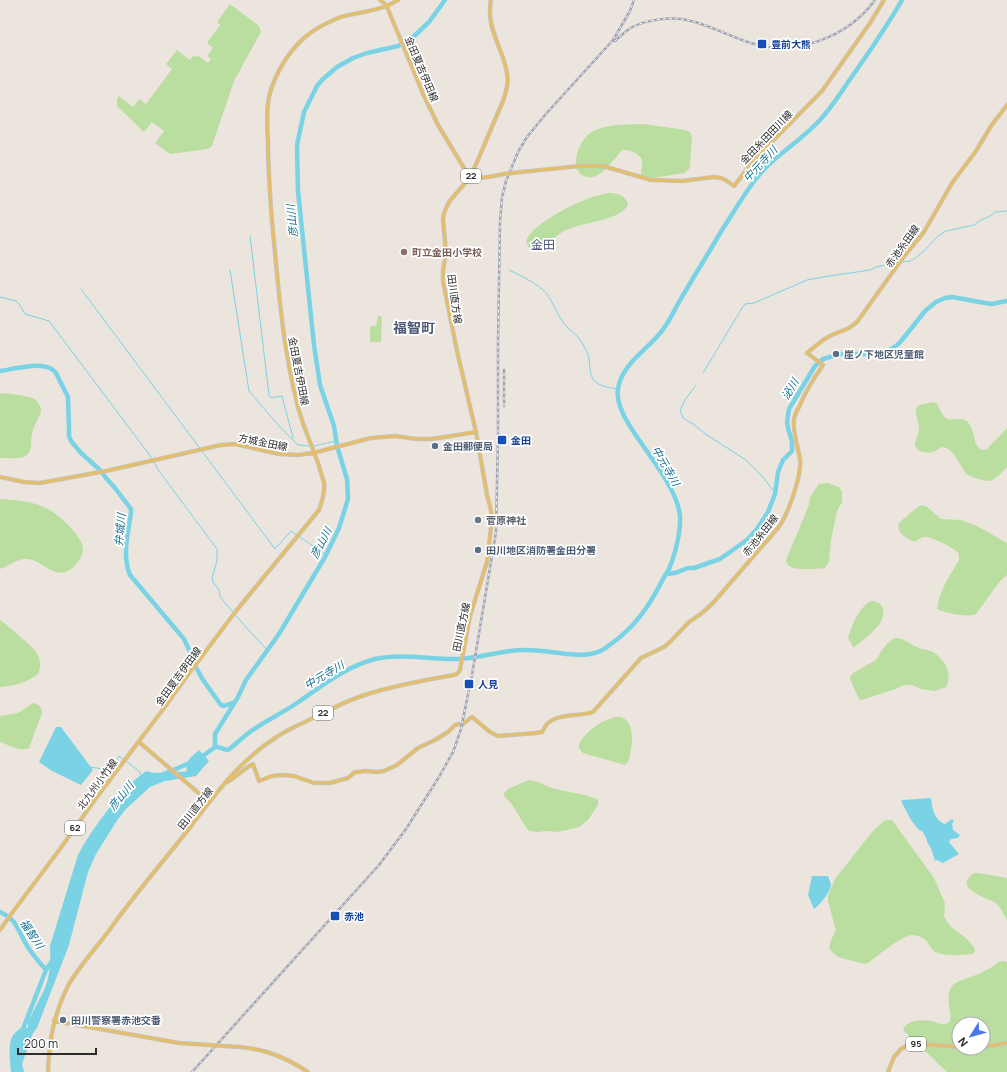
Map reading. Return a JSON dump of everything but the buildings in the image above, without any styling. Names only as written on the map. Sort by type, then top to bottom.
[{"type":"main road","name":"金田夏吉伊田線","points":[[380,0],[387,8],[424,96],[438,125],[467,173],[471,176]]},
{"type":"main road","name":"金田夏吉伊田線","points":[[140,743],[200,658],[236,611],[319,510],[322,503],[324,483],[316,452],[297,405],[285,341],[269,182],[267,117],[269,98],[274,80],[284,63],[293,50],[311,32],[336,19],[348,15],[387,8],[398,0]]},
{"type":"main road","name":"田川直方線","points":[[48,1072],[50,1039],[54,1020],[70,984],[120,915],[207,801],[243,763],[275,738],[337,706],[367,694],[392,687],[454,675],[457,674],[460,668],[470,620],[487,562],[492,519],[476,432],[450,323],[443,281],[446,253],[443,219],[444,213],[450,202],[471,176],[503,101],[507,86],[507,73],[492,28],[490,14],[491,0]]},
{"type":"main road","name":"金田糸田田川線","points":[[471,176],[482,177],[580,166],[603,166],[651,180],[682,181],[714,177],[721,178],[734,186],[756,158],[822,91],[870,23],[884,0]]},
{"type":"main road","name":"赤池糸田線","points":[[463,724],[472,717],[490,732],[498,736],[536,733],[542,732],[547,724],[554,719],[593,712],[641,658],[664,647],[689,622],[713,603],[785,518],[798,480],[800,468],[794,420],[796,412],[808,388],[824,365],[808,353],[823,340],[849,328],[866,312],[905,255],[924,232],[952,183],[1007,105]]},
{"type":"main road","name":"方城金田線","points":[[0,477],[24,482],[40,483],[106,471],[221,445],[235,444],[279,454],[299,455],[369,438],[395,436],[416,439],[432,439],[476,432]]},
{"type":"main road","points":[[224,784],[253,764],[259,781],[272,776],[282,775],[294,776],[314,783],[330,783],[348,778],[355,772],[384,771],[397,765],[418,748],[435,740],[448,732],[455,725],[459,724]]},
{"type":"main road","points":[[140,743],[207,801]]},
{"type":"main road","name":"北九州小竹線","points":[[0,930],[118,768],[140,743]]},
{"type":"main road","points":[[54,1020],[179,1043],[251,1048],[272,1053],[291,1061],[308,1072]]},
{"type":"main road","points":[[991,1046],[1007,1043]]},
{"type":"main road","name":"95","points":[[888,1072],[894,1057],[901,1049],[908,1045],[923,1044],[951,1046]]},
{"type":"green space","points":[[230,4],[259,26],[261,32],[234,81],[212,146],[208,149],[170,154],[155,143],[164,131],[152,122],[144,132],[117,106],[117,100],[119,96],[133,107],[139,99],[146,104],[172,69],[166,64],[177,50],[190,60],[193,56],[195,57],[197,55],[208,63],[211,59],[207,56],[213,48],[207,43],[220,25],[217,22]]},
{"type":"green space","points":[[643,124],[686,130],[691,133],[692,137],[689,169],[684,173],[653,178],[645,177],[641,174],[641,158],[634,152],[622,150],[609,166],[597,176],[588,177],[579,172],[576,161],[577,155],[582,143],[589,134],[595,130],[608,126]]},
{"type":"green space","points":[[608,193],[618,194],[627,202],[628,205],[619,214],[568,229],[544,245],[536,248],[532,249],[527,243],[529,236],[546,220],[581,201]]},
{"type":"green space","points":[[378,315],[382,317],[381,342],[370,342],[370,326],[376,326]]},
{"type":"green space","points":[[0,393],[33,398],[37,401],[40,407],[41,411],[31,437],[30,451],[24,457],[0,458]]},
{"type":"green space","points":[[933,402],[936,403],[946,418],[953,420],[962,419],[968,423],[971,427],[977,446],[980,449],[987,449],[1007,428],[1007,467],[995,479],[984,481],[970,476],[964,471],[954,454],[947,448],[943,447],[933,452],[926,453],[916,448],[915,443],[919,432],[919,427],[916,408],[919,405]]},
{"type":"green space","points":[[828,483],[839,487],[842,492],[842,502],[837,511],[831,540],[829,562],[825,568],[792,568],[788,565],[786,560],[809,505],[810,497],[819,484]]},
{"type":"green space","points":[[0,499],[18,500],[42,506],[63,520],[75,532],[82,544],[82,553],[76,564],[71,569],[60,573],[55,572],[30,559],[22,559],[0,569]]},
{"type":"green space","points":[[921,505],[926,506],[941,519],[961,520],[977,526],[1007,543],[1007,575],[1000,581],[976,614],[962,615],[937,609],[942,590],[959,560],[959,556],[954,549],[942,542],[924,537],[915,542],[901,533],[898,527],[900,522]]},
{"type":"green space","points":[[871,601],[875,601],[881,605],[883,609],[881,621],[873,631],[854,648],[848,638],[854,622],[863,607]]},
{"type":"green space","points":[[0,620],[32,648],[39,657],[40,668],[38,674],[20,684],[0,687]]},
{"type":"green space","points":[[894,638],[904,640],[914,646],[931,651],[937,655],[947,667],[949,677],[946,687],[935,691],[921,689],[912,685],[904,685],[861,700],[859,699],[850,676],[876,660],[882,650]]},
{"type":"green space","points":[[33,703],[40,706],[42,713],[29,748],[18,749],[0,742],[0,716],[18,713]]},
{"type":"green space","points":[[615,717],[625,719],[631,730],[632,740],[630,755],[625,765],[583,753],[579,748],[581,741],[592,729],[602,722]]},
{"type":"green space","points":[[529,780],[553,788],[583,794],[598,800],[598,805],[588,820],[579,827],[558,832],[530,831],[527,829],[511,803],[504,796],[504,793],[508,789]]},
{"type":"green space","points":[[892,820],[934,878],[945,903],[944,917],[950,926],[967,939],[974,947],[975,952],[973,954],[952,955],[937,953],[925,939],[913,935],[902,938],[868,963],[864,964],[838,957],[829,948],[836,930],[828,902],[828,896],[835,879],[872,832],[884,821]]},
{"type":"green space","points":[[974,873],[1007,878],[1007,920],[997,904],[978,895],[969,888],[967,885],[967,880]]},
{"type":"green space","points":[[1003,961],[1007,962],[1007,1072],[947,1072],[903,1029],[911,1022],[919,1020],[927,1020],[942,1024],[949,1022],[951,1016],[948,998],[952,986],[959,981],[983,972]]},
{"type":"water","points":[[56,727],[61,727],[93,770],[81,785],[52,771],[39,762]]},
{"type":"water","points":[[199,750],[209,761],[196,776],[165,781],[150,787],[126,809],[96,854],[88,872],[69,945],[22,1064],[24,1072],[11,1072],[11,1040],[14,1034],[21,1028],[25,1029],[28,1027],[28,1022],[48,980],[50,968],[50,946],[77,858],[82,848],[98,823],[118,797],[139,777],[147,771],[154,773],[185,772],[187,770],[186,767],[188,761]]},
{"type":"water","points":[[931,798],[933,810],[938,820],[945,824],[952,819],[954,821],[952,824],[952,829],[960,835],[958,838],[951,839],[949,842],[959,854],[943,863],[937,860],[935,861],[931,848],[923,832],[918,829],[911,820],[901,801]]},
{"type":"water","points":[[812,876],[828,876],[831,886],[824,899],[814,909],[808,895]]},
{"type":"waterway","name":"彦山川","points":[[215,747],[215,734],[238,697],[246,680],[279,634],[325,557],[339,528],[348,499],[347,479],[337,446],[334,426],[320,385],[314,345],[298,191],[297,145],[304,112],[317,86],[337,67],[353,58],[367,53],[398,46],[410,40],[429,22],[445,0]]},
{"type":"waterway","name":"中元寺川","points":[[215,747],[228,750],[251,731],[291,707],[334,678],[364,662],[386,657],[459,659],[508,651],[524,650],[587,655],[599,652],[606,648],[635,623],[653,598],[669,569],[680,529],[680,516],[678,504],[673,492],[634,433],[622,411],[618,393],[621,379],[631,363],[658,336],[666,325],[722,230],[755,180],[769,164],[809,131],[827,112],[872,48],[902,0]]},
{"type":"waterway","points":[[902,262],[914,259],[938,236],[946,231],[974,225],[995,212],[1007,211]]},
{"type":"waterway","points":[[250,236],[269,395],[271,398],[282,396],[293,438]]},
{"type":"waterway","points":[[703,373],[745,304],[754,303],[807,280],[870,270],[876,267],[899,262]]},
{"type":"waterway","points":[[230,270],[249,391],[280,427],[298,445],[310,446]]},
{"type":"waterway","points":[[509,270],[531,282],[546,293],[562,321],[578,338],[587,352],[591,376],[593,379],[597,383],[604,386],[618,389]]},
{"type":"waterway","points":[[81,289],[275,549],[291,531],[326,555]]},
{"type":"waterway","points":[[0,297],[16,301],[25,314],[49,321],[151,457],[159,471],[217,549],[217,561],[212,578],[213,582],[219,590],[220,596],[233,612]]},
{"type":"waterway","name":"泌川","points":[[666,574],[675,573],[688,568],[694,568],[720,559],[747,540],[757,529],[768,512],[775,494],[778,472],[783,460],[792,451],[792,442],[787,422],[789,409],[815,366],[823,359],[840,354],[874,354],[888,351],[902,340],[925,311],[936,302],[945,298],[952,297],[991,304],[1007,301]]},
{"type":"waterway","name":"弁城川","points":[[0,371],[30,366],[45,366],[56,373],[68,397],[69,436],[71,441],[81,453],[100,470],[131,509],[126,552],[126,560],[130,575],[184,639],[193,662],[203,680],[221,705],[224,706],[235,702]]},
{"type":"waterway","points":[[696,385],[680,410],[683,418],[746,460],[763,477],[775,493]]},
{"type":"waterway","points":[[314,446],[336,441]]},
{"type":"waterway","points":[[235,615],[268,651]]},
{"type":"waterway","name":"彦山川","points":[[199,759],[215,747]]},
{"type":"waterway","points":[[90,767],[113,769],[119,756],[123,759]]},
{"type":"waterway","points":[[126,761],[139,771],[141,775]]},
{"type":"waterway","name":"彦山川","points":[[164,774],[192,762]]},
{"type":"waterway","name":"福智川","points":[[0,912],[14,922],[30,951],[46,970]]},
{"type":"waterway","name":"彦山川","points":[[21,1034],[46,970],[54,958]]},
{"type":"railway","points":[[192,1072],[379,865],[406,829],[453,752],[461,729],[472,675],[496,532],[500,222],[502,197],[506,181],[518,152],[527,137],[613,40],[630,11],[634,0]]},
{"type":"railway","points":[[615,41],[629,29],[643,23],[659,19],[684,19],[699,23],[744,41],[768,47],[803,45],[820,41],[836,34],[864,13],[875,0]]},
{"type":"railway","points":[[504,370],[504,406]]},
{"type":"place","name":"豊前大熊","points":[[762,44]]},
{"type":"place","name":"町立金田小学校","points":[[404,252]]},
{"type":"place","name":"崖ノ下地区児童館","points":[[836,354]]},
{"type":"place","name":"金田","points":[[502,440]]},
{"type":"place","name":"金田郵便局","points":[[435,446]]},
{"type":"place","name":"菅原神社","points":[[478,520]]},
{"type":"place","name":"田川地区消防署金田分署","points":[[478,550]]},
{"type":"place","name":"人見","points":[[469,684]]},
{"type":"place","name":"赤池","points":[[335,916]]},
{"type":"place","name":"田川警察署赤池交番","points":[[63,1020]]},
{"type":"district","name":"金田","points":[[543,245]]},
{"type":"district","name":"福智町","points":[[414,328]]}]
